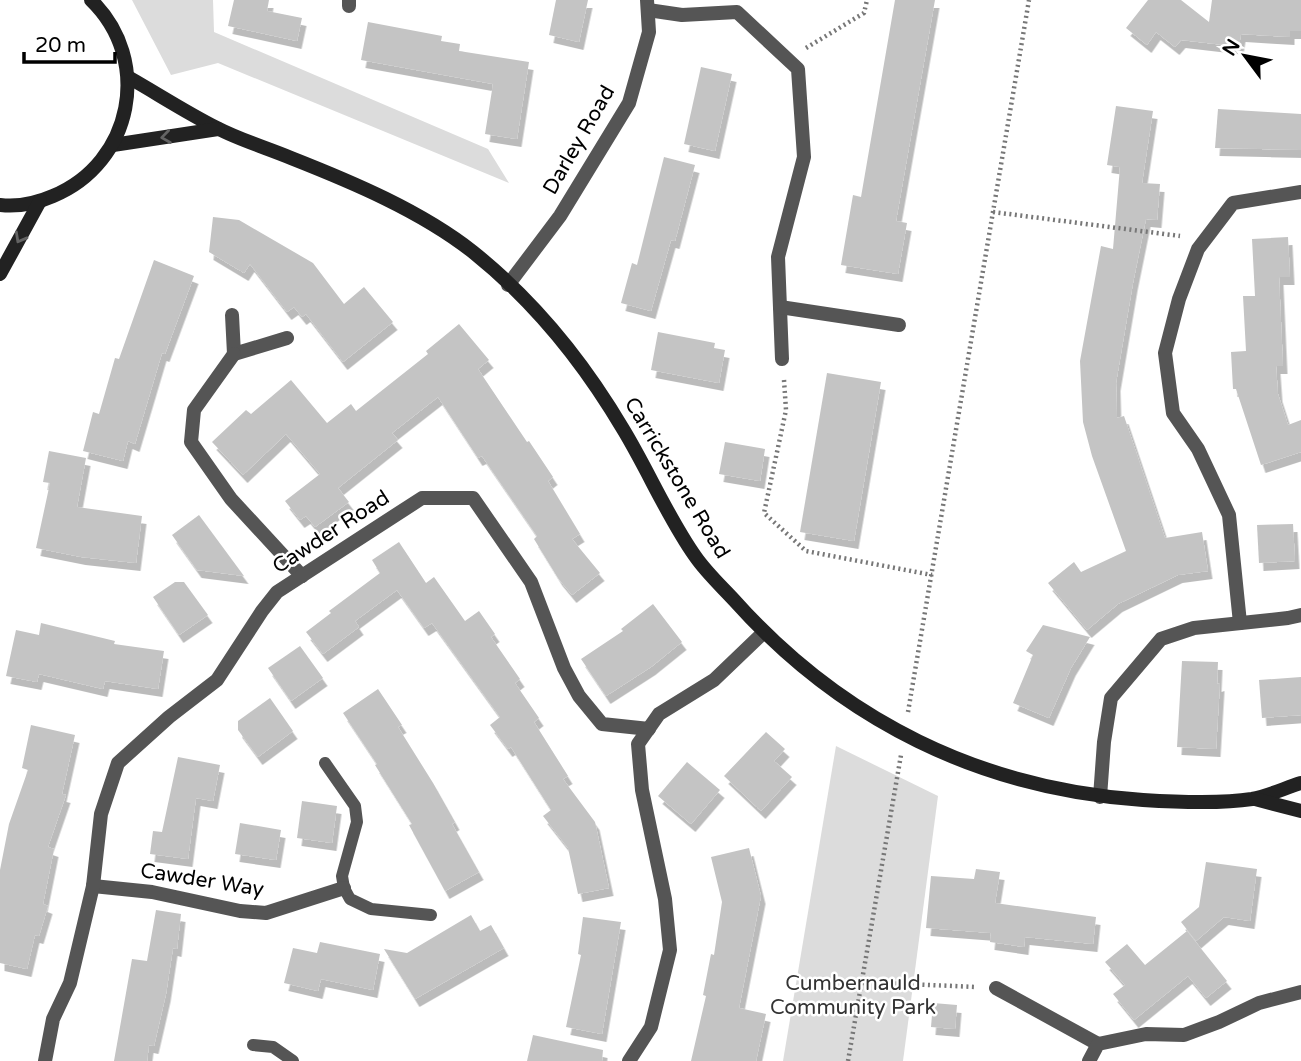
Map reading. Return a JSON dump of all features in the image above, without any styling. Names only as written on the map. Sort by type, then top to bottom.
[{"type":"street","points":[[0,205],[40,201],[69,190],[94,170],[113,145],[126,112],[128,77],[121,43],[103,6],[90,0]]},
{"type":"street","points":[[648,5],[682,15],[737,12],[798,69],[804,157],[778,257],[782,359]]},
{"type":"street","name":"Darley Road","points":[[508,285],[560,216],[629,103],[649,32],[648,5]]},
{"type":"street","name":"Carrickstone Road","points":[[128,77],[218,129],[334,175],[405,209],[472,251],[574,354],[622,427],[695,557],[763,633],[801,666],[856,706],[904,735],[954,759],[1013,779],[1100,797],[1171,802],[1253,799],[1301,811]]},
{"type":"street","points":[[113,145],[218,129]]},
{"type":"street","points":[[1240,623],[1229,515],[1198,449],[1174,413],[1165,353],[1179,299],[1198,249],[1233,203],[1301,192]]},
{"type":"street","points":[[0,274],[40,201]]},
{"type":"street","points":[[780,307],[899,325]]},
{"type":"street","points":[[232,315],[234,354]]},
{"type":"street","points":[[287,338],[234,354],[194,410],[191,442],[231,499],[302,576]]},
{"type":"street","name":"Cawder Road","points":[[45,1061],[53,1019],[70,984],[93,886],[102,814],[118,763],[169,717],[217,680],[262,611],[278,592],[422,498],[474,498],[531,582],[564,668],[579,696],[602,724],[649,729]]},
{"type":"street","points":[[1100,797],[1111,698],[1161,639],[1194,628],[1301,615]]},
{"type":"street","points":[[629,1061],[651,1027],[670,950],[665,899],[642,790],[639,744],[659,715],[714,680],[763,633]]},
{"type":"street","name":"Carrickstone Road","points":[[1253,799],[1301,783]]},
{"type":"street","name":"Cawder Way","points":[[93,886],[152,892],[240,911],[266,913],[344,888]]},
{"type":"street","points":[[996,988],[1098,1044],[1146,1034],[1184,1035],[1259,1003],[1301,992]]},
{"type":"street","points":[[1090,1061],[1098,1044]]},
{"type":"lane","points":[[325,763],[355,806],[357,821],[342,876],[350,899],[371,909],[431,915]]},
{"type":"lane","points":[[253,1045],[273,1047],[293,1061]]},
{"type":"path","points":[[787,60],[864,13],[867,0]]},
{"type":"path","points":[[848,1061],[1029,0]]},
{"type":"path","points":[[993,212],[1205,240]]},
{"type":"path","points":[[782,359],[786,410],[764,513],[806,551],[932,575]]},
{"type":"path","points":[[862,982],[996,988]]},
{"type":"green space","points":[[132,0],[213,0],[214,32],[488,149],[509,183],[218,63],[171,75]]},
{"type":"green space","name":"Cumbernauld Community Park","points":[[836,746],[938,796],[903,1061],[783,1061]]},
{"type":"building","points":[[234,0],[269,0],[267,11],[302,18],[297,41],[228,26]]},
{"type":"building","points":[[556,0],[588,0],[579,42],[549,35]]},
{"type":"building","points":[[895,0],[935,0],[896,221],[907,223],[898,274],[841,265],[853,195],[861,197]]},
{"type":"building","points":[[1148,0],[1181,0],[1209,22],[1212,0],[1301,0],[1301,31],[1290,31],[1290,37],[1241,34],[1241,47],[1181,40],[1175,47],[1156,32],[1147,45],[1126,28]]},
{"type":"building","points":[[368,22],[442,36],[441,41],[460,44],[459,51],[529,62],[517,139],[485,134],[493,84],[361,60]]},
{"type":"building","points":[[701,67],[732,74],[715,151],[684,144]]},
{"type":"building","points":[[1116,106],[1153,111],[1142,183],[1160,184],[1157,220],[1146,219],[1133,283],[1116,383],[1117,418],[1124,416],[1165,538],[1202,532],[1208,571],[1178,575],[1118,604],[1087,630],[1048,583],[1074,562],[1081,572],[1126,551],[1092,456],[1083,422],[1080,361],[1101,246],[1113,249],[1120,167],[1107,165]]},
{"type":"building","points":[[1218,109],[1301,114],[1301,150],[1215,148]]},
{"type":"building","points":[[664,157],[695,165],[675,241],[671,240],[651,311],[621,303],[632,263],[637,265]]},
{"type":"building","points":[[213,217],[239,220],[313,263],[344,304],[364,287],[393,322],[343,362],[306,314],[302,317],[294,307],[287,312],[250,264],[244,273],[209,252]]},
{"type":"building","points":[[1288,237],[1290,277],[1279,277],[1283,366],[1276,366],[1278,394],[1288,425],[1301,420],[1301,452],[1261,465],[1236,389],[1233,389],[1231,352],[1246,351],[1243,296],[1255,296],[1252,239]]},
{"type":"building","points":[[154,260],[194,276],[165,354],[162,353],[135,444],[128,441],[123,461],[83,451],[93,412],[99,414],[115,358],[119,359]]},
{"type":"building","points":[[459,324],[489,360],[478,369],[553,477],[548,481],[580,534],[572,539],[600,573],[572,595],[534,539],[537,536],[482,456],[478,458],[438,397],[392,433],[398,440],[338,488],[349,502],[315,527],[306,516],[300,520],[285,501],[320,474],[286,434],[243,475],[212,442],[246,410],[251,414],[291,380],[327,423],[351,404],[356,411],[428,354],[426,351]]},
{"type":"building","points":[[658,332],[715,343],[714,348],[725,350],[719,383],[651,370]]},
{"type":"building","points":[[827,373],[881,382],[854,541],[800,532]]},
{"type":"building","points":[[725,442],[765,449],[760,481],[719,474]]},
{"type":"building","points":[[49,451],[86,458],[77,507],[142,516],[136,563],[81,557],[36,548],[50,483],[43,482]]},
{"type":"building","points":[[199,515],[244,576],[197,570],[172,535]]},
{"type":"building","points":[[1293,524],[1295,561],[1259,563],[1257,525]]},
{"type":"building","points":[[399,542],[426,583],[434,577],[465,621],[479,611],[495,634],[491,637],[520,679],[515,683],[539,718],[534,722],[568,776],[563,779],[595,822],[609,888],[578,894],[568,848],[543,816],[551,810],[511,747],[508,749],[490,725],[500,717],[432,623],[424,628],[397,590],[355,621],[359,627],[323,654],[306,632],[380,573],[372,560]]},
{"type":"building","points":[[175,582],[184,582],[208,615],[179,635],[153,597]]},
{"type":"building","points":[[653,604],[682,642],[651,667],[606,696],[581,659],[623,631],[621,629]]},
{"type":"building","points":[[41,623],[115,641],[114,644],[164,651],[158,689],[105,681],[103,689],[39,674],[37,682],[6,676],[16,630],[39,635]]},
{"type":"building","points":[[1043,625],[1090,637],[1071,668],[1049,718],[1013,703],[1033,655],[1026,651]]},
{"type":"building","points":[[300,646],[323,678],[291,701],[268,668]]},
{"type":"building","points":[[1182,661],[1218,662],[1217,684],[1220,683],[1216,749],[1177,747]]},
{"type":"building","points":[[1301,677],[1301,715],[1262,718],[1259,680]]},
{"type":"building","points":[[378,689],[402,725],[398,727],[455,822],[452,824],[479,872],[445,891],[409,825],[412,824],[343,713]]},
{"type":"building","points":[[270,698],[293,731],[258,757],[238,730],[238,721]]},
{"type":"building","points":[[31,725],[75,735],[62,794],[66,795],[48,847],[54,849],[43,904],[48,906],[39,936],[35,935],[27,969],[0,963],[0,870],[9,824],[28,770],[22,768]]},
{"type":"building","points":[[766,732],[785,749],[774,761],[792,777],[761,811],[724,776]]},
{"type":"building","points":[[178,757],[220,765],[213,801],[196,798],[188,859],[150,854],[153,831],[162,832]]},
{"type":"building","points":[[687,762],[720,790],[691,824],[658,796]]},
{"type":"building","points":[[302,801],[337,806],[332,843],[297,838]]},
{"type":"building","points":[[240,823],[281,830],[276,860],[235,854]]},
{"type":"building","points":[[749,848],[761,896],[739,1008],[766,1014],[756,1061],[691,1061],[706,996],[703,995],[711,954],[714,955],[722,902],[711,857]]},
{"type":"building","points":[[1206,862],[1257,869],[1250,921],[1224,917],[1196,941],[1181,922],[1199,907]]},
{"type":"building","points":[[976,869],[1000,872],[995,903],[1096,917],[1093,944],[1025,937],[1024,947],[990,942],[991,933],[926,928],[931,876],[974,879]]},
{"type":"building","points":[[156,910],[181,914],[177,949],[173,948],[154,1046],[149,1045],[147,1061],[114,1061],[132,959],[147,961]]},
{"type":"building","points":[[471,915],[480,931],[491,925],[504,948],[415,999],[384,949],[407,953]]},
{"type":"building","points":[[583,917],[621,922],[602,1034],[566,1027],[581,955],[578,954]]},
{"type":"building","points":[[1187,931],[1227,981],[1206,998],[1188,976],[1134,1020],[1113,994],[1125,985],[1105,962],[1127,944],[1145,965]]},
{"type":"building","points":[[320,942],[380,954],[373,990],[321,979],[318,991],[284,983],[293,948],[317,953]]},
{"type":"building","points":[[933,1003],[957,1005],[955,1029],[931,1027]]},
{"type":"building","points":[[533,1035],[603,1050],[602,1061],[527,1061]]}]
